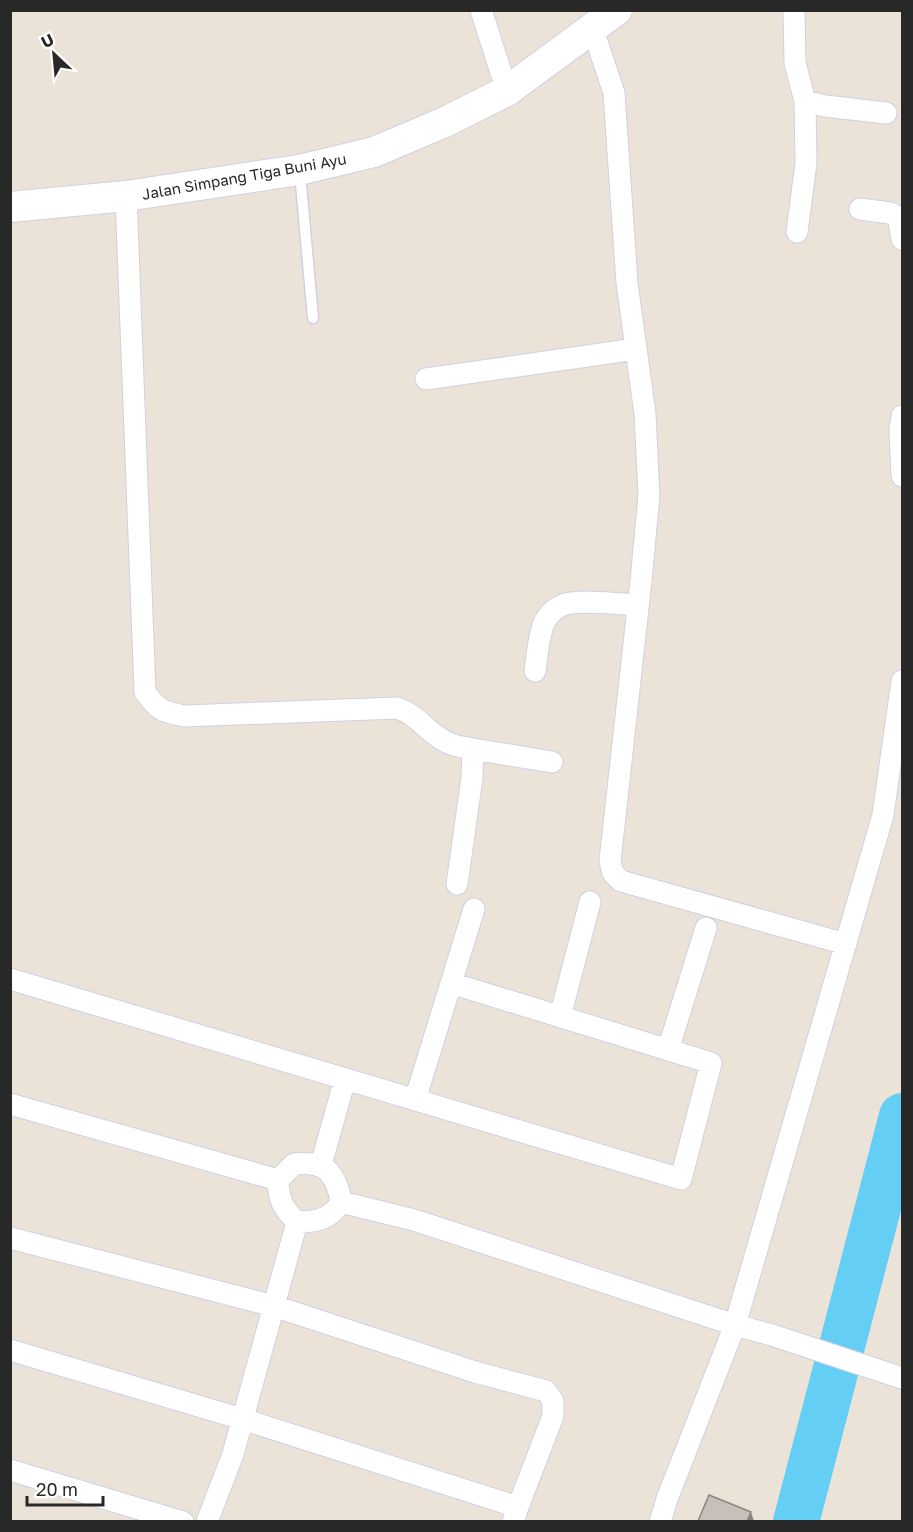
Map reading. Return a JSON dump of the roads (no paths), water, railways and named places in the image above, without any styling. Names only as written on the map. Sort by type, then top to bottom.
[{"type":"main road","name":"Jalan Simpang Tiga Buni Ayu","points":[[10,207],[126,196],[299,170],[374,152],[445,122],[507,91],[617,10]]},
{"type":"street","points":[[481,10],[507,91]]},
{"type":"street","points":[[794,10],[795,63],[805,101],[807,163],[797,232]]},
{"type":"street","points":[[592,27],[614,93],[627,283],[645,414],[649,495],[610,861],[613,873],[621,881],[846,944]]},
{"type":"street","points":[[805,101],[825,106],[886,113]]},
{"type":"street","points":[[126,196],[145,692],[163,712],[183,716],[397,708],[416,717],[440,739],[453,746],[552,762]]},
{"type":"street","points":[[860,209],[890,213],[898,217],[903,239]]},
{"type":"street","points":[[426,379],[636,350]]},
{"type":"street","points":[[903,416],[900,430],[903,476]]},
{"type":"street","points":[[535,671],[542,629],[546,619],[556,609],[564,604],[602,602],[638,605]]},
{"type":"street","points":[[660,1521],[735,1325],[846,944],[883,815],[903,681]]},
{"type":"street","points":[[457,884],[472,778],[473,748]]},
{"type":"street","points":[[560,1017],[590,902]]},
{"type":"street","points":[[415,1100],[474,909]]},
{"type":"street","points":[[668,1050],[706,928]]},
{"type":"street","points":[[10,979],[681,1179],[711,1063],[451,983]]},
{"type":"street","points":[[321,1165],[345,1079]]},
{"type":"street","points":[[10,1104],[278,1180]]},
{"type":"street","points":[[310,1162],[321,1165],[331,1173],[341,1202],[335,1212],[326,1217],[316,1221],[297,1221],[285,1210],[279,1196],[278,1180],[294,1164],[310,1162]]},
{"type":"street","points":[[341,1202],[414,1220],[903,1378]]},
{"type":"street","points":[[207,1521],[233,1454],[297,1221]]},
{"type":"street","points":[[10,1238],[274,1306],[475,1372],[546,1391],[553,1401],[553,1416],[515,1514],[242,1419],[10,1350]]},
{"type":"street","points":[[10,1470],[183,1521]]},
{"type":"lane","points":[[299,170],[313,318]]},
{"type":"waterway","points":[[796,1522],[902,1116]]}]
